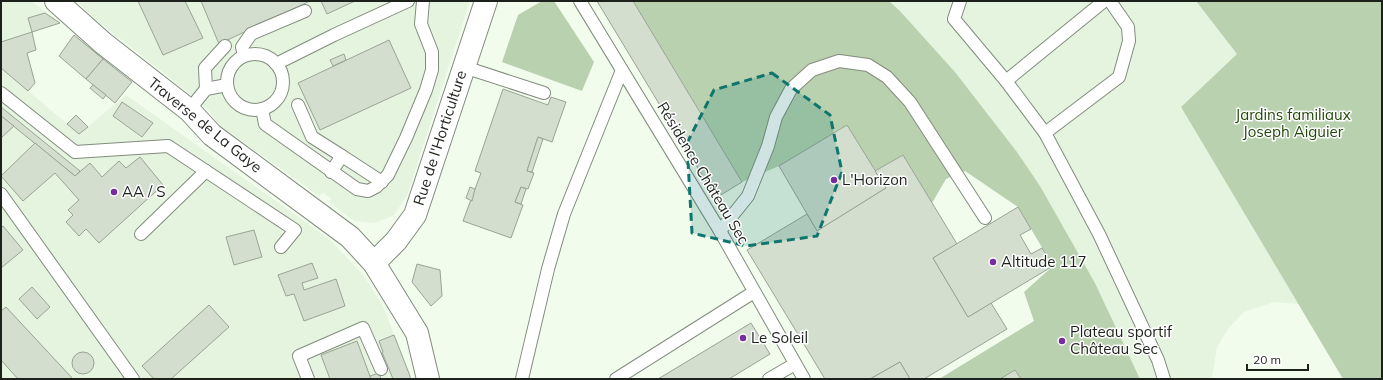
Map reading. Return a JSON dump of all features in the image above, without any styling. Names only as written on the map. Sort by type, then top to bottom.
[{"type":"street","name":"Traverse de La Gaye","points":[[56,1],[103,43],[189,110],[212,135],[350,237],[374,263]]},
{"type":"street","name":"Rue de l'Horticulture","points":[[374,263],[396,241],[415,215],[486,1]]},
{"type":"street","points":[[374,263],[417,333],[428,379]]},
{"type":"lane","points":[[276,64],[408,1]]},
{"type":"lane","points":[[262,109],[265,124],[331,172],[357,189],[368,191],[376,187],[388,175],[406,138],[422,103],[432,70],[432,52],[421,24],[423,1]]},
{"type":"lane","name":"Résidence Château Sec","points":[[580,1],[720,231],[803,379]]},
{"type":"lane","points":[[960,1],[954,19],[1006,81],[1045,133],[1099,234],[1158,360],[1164,379]]},
{"type":"lane","points":[[1006,81],[1104,1]]},
{"type":"lane","points":[[1045,133],[1119,77],[1129,41],[1128,27],[1110,1]]},
{"type":"lane","points":[[244,56],[242,47],[251,34],[305,11]]},
{"type":"lane","points":[[206,89],[204,68],[225,46]]},
{"type":"lane","points":[[261,54],[276,64],[283,80],[282,89],[278,98],[271,105],[262,109],[252,110],[239,105],[229,94],[227,85],[230,68],[244,56],[261,54]]},
{"type":"lane","points":[[720,231],[748,196],[768,146],[776,116],[791,89],[812,70],[840,61],[868,65],[887,77],[910,102],[985,218]]},
{"type":"lane","points":[[464,67],[544,93]]},
{"type":"lane","points":[[522,379],[548,269],[564,214],[622,70]]},
{"type":"lane","points":[[189,110],[206,89],[227,85]]},
{"type":"lane","points":[[1,94],[75,152],[168,146],[295,230],[281,247]]},
{"type":"lane","points":[[298,105],[312,137],[382,182]]},
{"type":"lane","points":[[331,172],[342,156]]},
{"type":"lane","points":[[141,234],[206,171]]},
{"type":"lane","points":[[1,194],[132,379]]},
{"type":"lane","points":[[616,379],[754,292]]},
{"type":"lane","points":[[308,379],[299,356],[363,328],[381,369]]},
{"type":"lane","points":[[769,379],[795,364]]},
{"type":"highlighted area","points":[[772,73],[830,115],[842,172],[817,236],[746,246],[692,233],[687,143],[714,90]]},
{"type":"shaded area","points":[[1,1],[31,1],[60,23],[1,42]]},
{"type":"shaded area","points":[[77,1],[470,1],[407,196],[393,216],[374,223],[354,221],[329,202],[331,198],[323,193],[319,196],[219,125],[210,112],[184,89],[96,20]]},
{"type":"shaded area","points":[[889,1],[1196,1],[1237,54],[1181,107],[1298,304],[1274,302],[1244,312],[1228,329],[1217,347],[1212,379],[1140,379],[1095,283],[1040,186],[1017,152],[955,72],[900,11]]},
{"type":"shaded area","points":[[1,68],[79,134],[126,95],[328,238],[364,276],[383,306],[411,379],[1,379]]},
{"type":"green space","points":[[542,1],[554,1],[594,62],[582,91],[502,62],[518,15]]},
{"type":"green space","points":[[633,1],[889,1],[900,11],[955,72],[1017,152],[1040,186],[1095,283],[1140,379],[939,379],[1034,321],[1024,292],[1053,266],[1018,207],[965,171],[946,179],[932,203],[903,155],[875,171],[779,166],[742,182]]},
{"type":"green space","name":"Jardins familiaux Joseph Aiguier","points":[[1196,1],[1382,1],[1382,379],[1343,379],[1181,107],[1237,54]]},
{"type":"building","points":[[138,1],[185,1],[203,38],[163,55]]},
{"type":"building","points":[[201,1],[310,1],[219,44]]},
{"type":"building","points":[[321,1],[355,1],[327,14]]},
{"type":"building","points":[[597,1],[633,1],[742,182],[716,198]]},
{"type":"building","points":[[45,13],[60,23],[32,32],[28,18]]},
{"type":"building","points":[[32,32],[36,50],[27,53],[35,83],[28,91],[1,68],[1,42]]},
{"type":"building","points":[[74,35],[103,59],[86,79],[59,56]]},
{"type":"building","points":[[389,40],[411,88],[320,130],[298,83]]},
{"type":"building","points":[[344,54],[346,60],[333,66],[330,60]]},
{"type":"building","points":[[103,59],[132,82],[115,103],[86,79]]},
{"type":"building","points":[[93,85],[106,95],[103,99],[90,88]]},
{"type":"building","points":[[503,89],[548,105],[551,97],[566,102],[552,142],[538,137],[527,171],[534,173],[528,189],[521,187],[515,202],[523,205],[511,238],[463,221],[481,173],[475,171]]},
{"type":"building","points":[[122,102],[153,123],[142,137],[113,116]]},
{"type":"building","points":[[1,107],[80,171],[75,176],[1,116]]},
{"type":"building","points":[[76,115],[88,127],[79,134],[67,124]]},
{"type":"building","points":[[1,116],[14,126],[1,138]]},
{"type":"building","name":"L'Horizon","points":[[847,125],[886,188],[817,231],[779,166]]},
{"type":"building","points":[[538,137],[543,139],[532,172],[527,171]]},
{"type":"building","name":"AA / S","points":[[35,143],[75,176],[90,163],[102,177],[119,161],[126,168],[140,157],[163,185],[99,243],[86,229],[79,236],[66,222],[73,215],[68,210],[79,200],[55,173],[23,201],[1,176]]},
{"type":"building","points":[[903,155],[957,244],[933,258],[968,317],[991,303],[1007,329],[924,379],[910,379],[900,362],[870,379],[825,379],[747,250],[807,214],[817,231],[886,188],[875,171]]},
{"type":"building","points":[[470,187],[475,189],[472,201],[466,198]]},
{"type":"building","points":[[521,187],[526,189],[521,204],[515,202]]},
{"type":"building","name":"Altitude 117","points":[[1018,207],[1031,229],[1020,235],[1031,254],[1042,248],[1053,266],[968,317],[933,258]]},
{"type":"building","points":[[3,226],[23,250],[1,268],[1,228]]},
{"type":"building","points":[[254,230],[262,257],[234,265],[226,237]]},
{"type":"building","points":[[312,263],[318,278],[302,283],[304,290],[336,279],[345,306],[304,321],[294,294],[286,296],[278,275]]},
{"type":"building","points":[[417,264],[440,270],[442,296],[431,306],[412,282]]},
{"type":"building","points":[[32,287],[50,307],[37,319],[19,299]]},
{"type":"building","points":[[209,305],[229,327],[171,379],[154,379],[142,366]]},
{"type":"building","points":[[6,307],[73,379],[18,379],[1,360],[1,311]]},
{"type":"building","name":"Le Soleil","points":[[751,323],[770,354],[729,379],[658,379]]},
{"type":"building","points":[[394,335],[410,379],[393,379],[382,352],[379,341]]},
{"type":"building","points":[[357,341],[371,379],[330,379],[321,355]]},
{"type":"building","points":[[83,352],[91,355],[94,363],[91,371],[83,374],[75,371],[72,363],[75,355]]},
{"type":"building","points":[[900,362],[910,379],[870,379]]},
{"type":"building","points":[[1015,370],[1021,379],[1000,379]]},
{"type":"building","points":[[379,373],[381,379],[371,379],[370,376]]},
{"type":"place","name":"L'Horizon","points":[[834,180]]},
{"type":"place","name":"AA / S","points":[[114,192]]},
{"type":"place","name":"Altitude 117","points":[[993,262]]},
{"type":"place","name":"Le Soleil","points":[[743,338]]},
{"type":"place","name":"Plateau sportif Château Sec","points":[[1062,341]]}]
